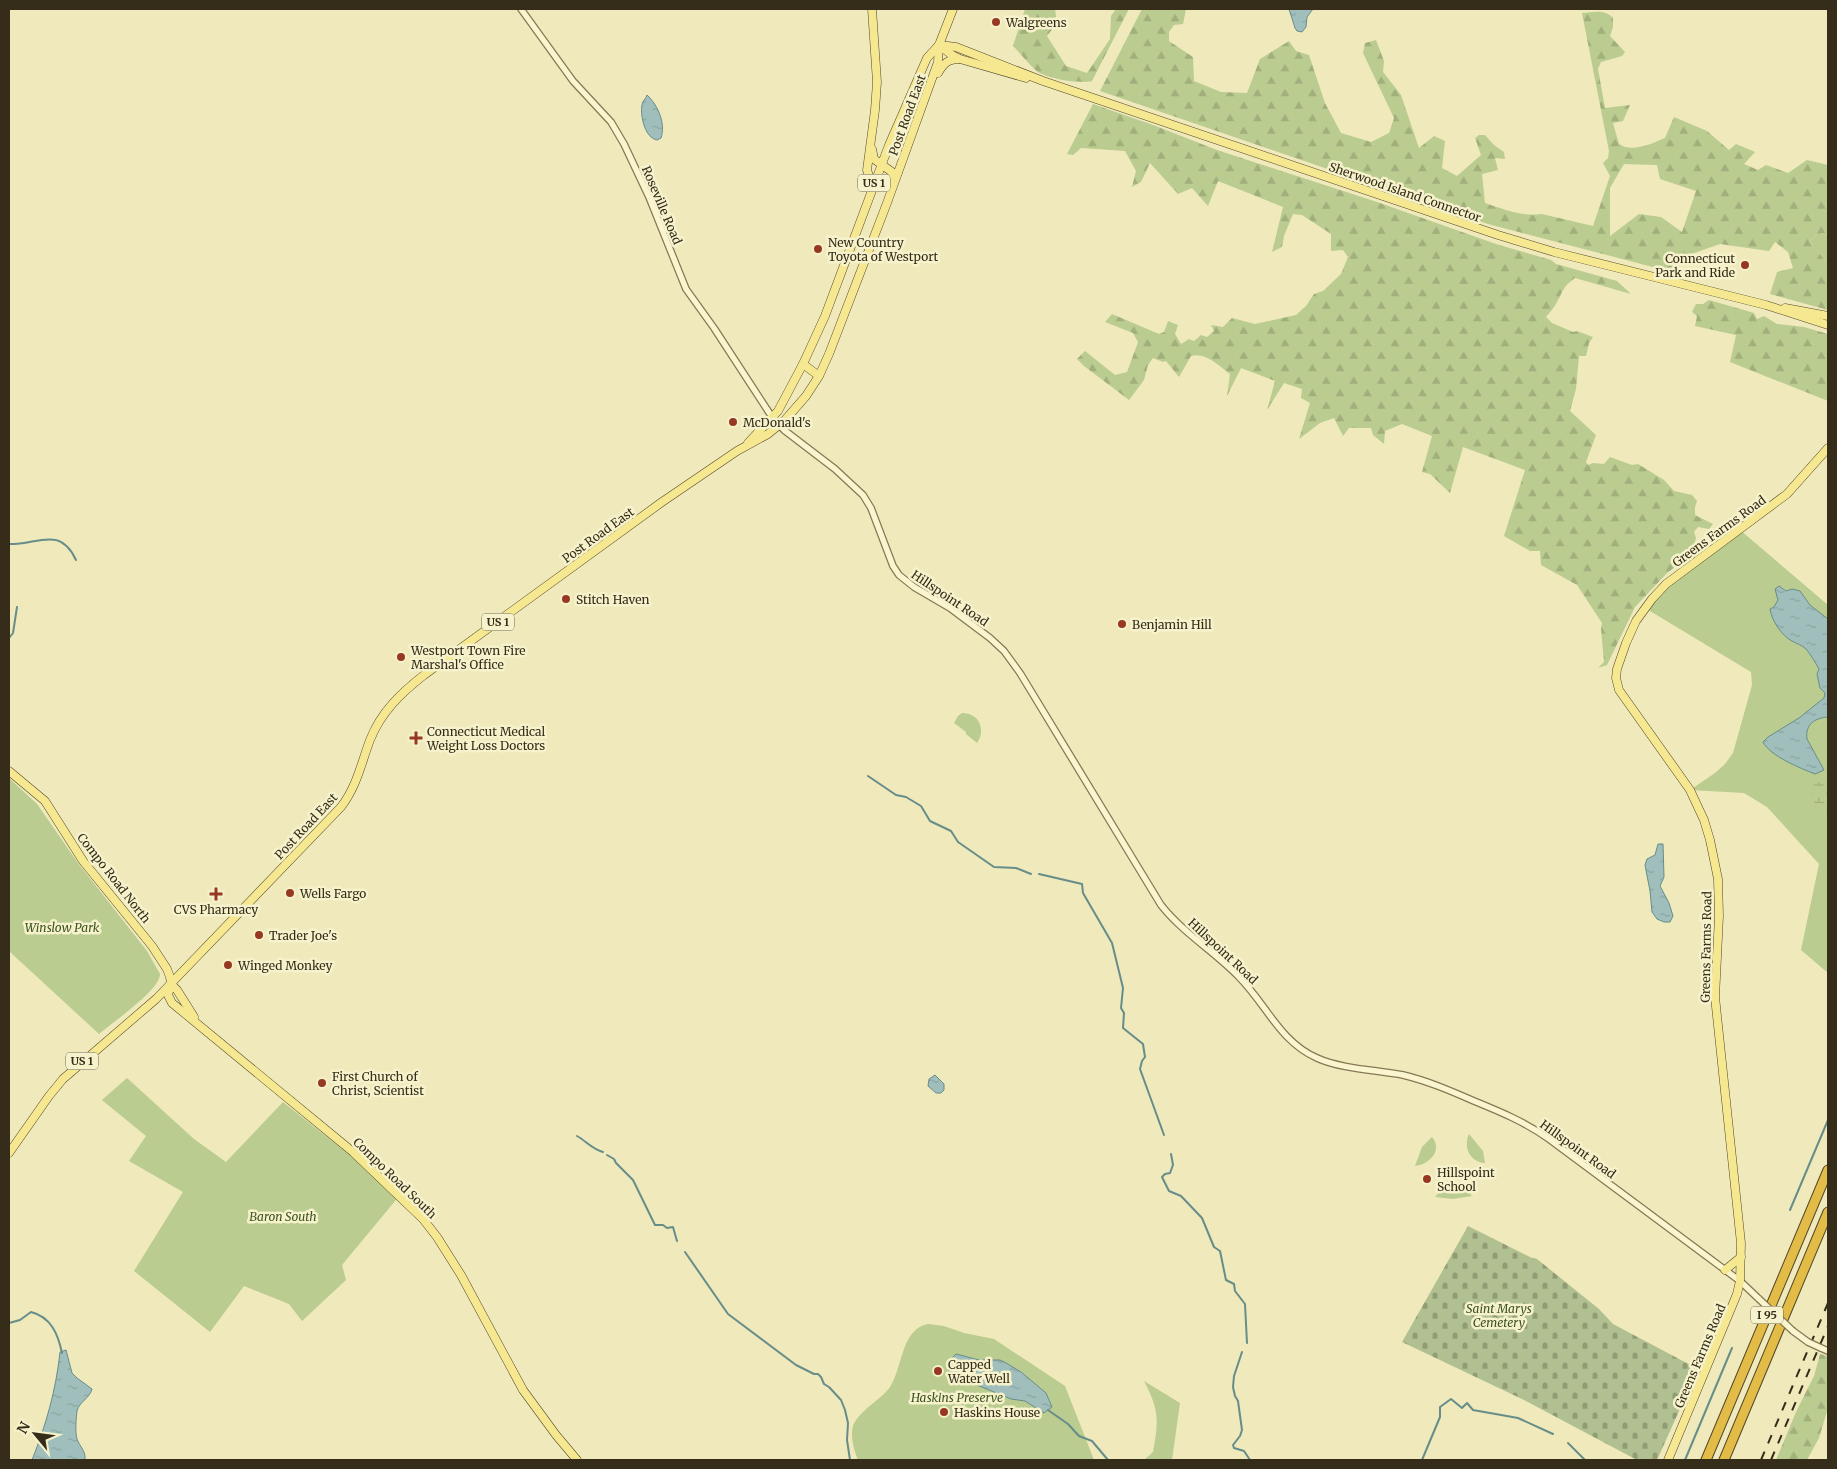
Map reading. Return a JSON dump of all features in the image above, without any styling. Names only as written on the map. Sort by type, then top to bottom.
[{"type":"highway","name":"I 95","points":[[1706,1460],[1828,1170]]},
{"type":"highway","name":"I 95","points":[[1724,1460],[1828,1212]]},
{"type":"main road","points":[[872,9],[877,74],[872,137],[867,170],[874,183]]},
{"type":"main road","name":"Post Road East","points":[[746,445],[762,439],[779,425],[806,396],[820,376],[930,86],[938,62],[939,45],[952,9]]},
{"type":"main road","name":"Post Road East","points":[[9,1153],[63,1079],[156,999],[341,807],[356,783],[376,727],[386,711],[399,696],[424,675],[662,502],[746,445],[773,418],[803,364],[822,321],[881,164],[927,58],[939,45]]},
{"type":"main road","name":"Sherwood Island Connector","points":[[939,45],[952,55],[960,58],[1020,77],[1043,81]]},
{"type":"main road","name":"Sherwood Island Connector","points":[[939,45],[956,47],[1043,81],[1498,236],[1573,257],[1766,305],[1828,316]]},
{"type":"main road","points":[[930,86],[946,62],[960,58]]},
{"type":"main road","points":[[872,137],[873,157],[892,172],[893,187]]},
{"type":"main road","name":"Sherwood Island Connector","points":[[1766,305],[1828,325]]},
{"type":"main road","points":[[803,364],[820,376]]},
{"type":"main road","name":"Greens Farms Road","points":[[1668,1460],[1733,1305],[1740,1281],[1742,1257],[1740,1219],[1715,997],[1719,916],[1718,879],[1710,840],[1704,820],[1690,790],[1619,690],[1616,678],[1617,670],[1632,629],[1641,614],[1660,591],[1787,494],[1828,448]]},
{"type":"main road","name":"Compo Road North","points":[[9,771],[39,794],[48,804],[83,860],[152,946],[167,969],[170,984]]},
{"type":"main road","name":"Compo Road South","points":[[170,984],[177,990],[200,1026],[353,1152],[423,1219],[455,1264],[523,1390],[577,1460]]},
{"type":"main road","points":[[1725,1270],[1742,1257]]},
{"type":"street","name":"Roseville Road","points":[[521,9],[573,81],[611,122],[624,144],[649,197],[686,289],[773,418]]},
{"type":"street","name":"Hillspoint Road","points":[[773,418],[796,440],[836,469],[863,495],[871,508],[893,566],[899,575],[914,587],[934,597],[961,615],[1004,651],[1020,673],[1161,905],[1176,921],[1238,976],[1281,1031],[1293,1043],[1306,1052],[1326,1061],[1403,1076],[1436,1085],[1524,1122],[1740,1281],[1793,1331],[1808,1342],[1828,1351]]},
{"type":"green space","points":[[1025,9],[1055,9],[1057,23],[1047,36],[1066,66],[1087,73],[1110,39],[1111,16],[1116,9],[1129,9],[1092,81],[1080,82],[1043,75],[1028,63],[1013,46]]},
{"type":"green space","points":[[1142,9],[1186,9],[1183,24],[1174,25],[1169,32],[1169,41],[1193,57],[1194,81],[1221,92],[1247,93],[1260,59],[1289,41],[1296,51],[1309,55],[1325,103],[1341,133],[1371,142],[1389,133],[1394,118],[1363,53],[1365,43],[1376,40],[1384,61],[1383,72],[1401,95],[1419,148],[1434,136],[1445,141],[1442,168],[1457,176],[1481,155],[1475,138],[1479,135],[1485,135],[1504,152],[1505,159],[1495,158],[1498,170],[1482,174],[1485,203],[1520,213],[1542,214],[1593,226],[1610,176],[1603,163],[1608,158],[1609,151],[1582,13],[1606,13],[1613,18],[1610,36],[1625,52],[1622,56],[1601,62],[1598,69],[1605,108],[1630,105],[1623,121],[1613,123],[1619,144],[1624,147],[1636,148],[1665,138],[1674,117],[1707,131],[1729,150],[1736,144],[1755,152],[1744,164],[1758,170],[1766,165],[1788,173],[1807,160],[1828,165],[1828,233],[1817,234],[1809,242],[1828,261],[1828,310],[1770,294],[1777,272],[1793,268],[1788,252],[1775,242],[1769,251],[1720,244],[1677,259],[1672,272],[1488,224],[1100,91]],"holes":[[[1624,164],[1657,165],[1660,179],[1696,191],[1682,232],[1661,217],[1639,214],[1610,236],[1610,188]]]},
{"type":"green space","points":[[1093,104],[1217,150],[1377,202],[1496,244],[1551,260],[1556,264],[1617,281],[1631,294],[1575,278],[1565,287],[1546,317],[1552,323],[1573,332],[1577,331],[1593,337],[1589,343],[1586,356],[1579,356],[1576,389],[1570,411],[1596,435],[1586,462],[1588,465],[1593,463],[1604,464],[1610,457],[1632,465],[1638,464],[1664,480],[1674,491],[1692,495],[1697,501],[1695,515],[1713,524],[1709,529],[1698,527],[1694,532],[1696,538],[1691,555],[1667,573],[1635,607],[1607,665],[1598,668],[1604,662],[1602,623],[1577,585],[1541,565],[1540,551],[1530,551],[1504,536],[1525,470],[1463,447],[1450,493],[1430,474],[1422,472],[1432,436],[1402,424],[1385,431],[1384,444],[1373,435],[1371,428],[1349,428],[1343,436],[1334,418],[1320,423],[1299,439],[1310,403],[1301,398],[1302,389],[1284,383],[1267,410],[1275,381],[1241,368],[1227,396],[1230,374],[1207,358],[1197,355],[1191,356],[1179,377],[1166,361],[1163,362],[1153,358],[1148,365],[1144,380],[1129,400],[1077,359],[1085,351],[1115,375],[1127,372],[1138,342],[1133,333],[1105,322],[1112,314],[1159,334],[1164,332],[1168,321],[1178,325],[1175,334],[1181,344],[1189,339],[1194,341],[1201,335],[1207,337],[1214,331],[1211,325],[1223,327],[1232,318],[1255,324],[1296,315],[1306,306],[1314,294],[1323,291],[1341,274],[1348,257],[1343,250],[1331,251],[1331,234],[1302,215],[1293,214],[1284,236],[1282,247],[1272,252],[1283,207],[1218,181],[1208,206],[1192,188],[1178,194],[1150,163],[1141,182],[1132,187],[1136,171],[1125,151],[1081,148],[1073,155],[1067,154]]},
{"type":"green space","points":[[1828,233],[1828,261],[1826,261],[1809,242],[1817,234]]},
{"type":"green space","points":[[1709,300],[1754,313],[1757,319],[1764,316],[1777,324],[1804,327],[1828,334],[1828,401],[1730,362],[1736,335],[1695,326],[1697,316],[1692,312],[1696,304],[1703,304]]},
{"type":"green space","points":[[1740,530],[1828,605],[1828,973],[1801,950],[1819,864],[1767,807],[1744,793],[1690,790],[1715,773],[1733,753],[1752,685],[1751,672],[1645,608],[1652,599]]},
{"type":"green space","points":[[962,713],[973,716],[980,724],[981,733],[977,743],[954,723]]},
{"type":"green space","name":"Winslow Park","points":[[9,778],[37,804],[78,863],[147,951],[160,974],[158,981],[144,997],[99,1034],[9,951]]},
{"type":"green space","points":[[1805,780],[1828,784],[1828,822],[1816,807]]},
{"type":"green space","name":"Baron South","points":[[127,1078],[194,1139],[226,1162],[283,1102],[400,1195],[342,1265],[346,1280],[302,1321],[289,1304],[244,1286],[210,1332],[134,1271],[183,1192],[129,1161],[146,1136],[102,1100]]},
{"type":"green space","points":[[1469,1134],[1483,1151],[1485,1163],[1475,1160],[1469,1153],[1467,1139]]},
{"type":"green space","points":[[1432,1137],[1436,1147],[1433,1156],[1426,1162],[1415,1166],[1422,1147]]},
{"type":"green space","points":[[1455,1184],[1465,1188],[1472,1196],[1453,1199],[1435,1197],[1445,1186]]},
{"type":"green space","name":"Saint Marys Cemetery","points":[[1468,1226],[1537,1259],[1599,1309],[1613,1324],[1698,1369],[1657,1460],[1637,1460],[1524,1400],[1402,1342]]},
{"type":"green space","name":"Haskins Preserve","points":[[928,1324],[944,1326],[964,1333],[994,1339],[1065,1386],[1094,1460],[858,1460],[852,1439],[853,1426],[860,1415],[890,1387],[912,1333],[919,1327]]},
{"type":"green space","points":[[1820,1354],[1828,1356],[1828,1408],[1819,1438],[1807,1460],[1776,1460],[1796,1412],[1814,1376]]},
{"type":"green space","points":[[1144,1381],[1180,1403],[1172,1460],[1144,1460],[1153,1452],[1157,1423],[1153,1400]]},
{"type":"water","points":[[1289,9],[1313,9],[1307,17],[1306,27],[1302,32],[1297,31],[1295,28]]},
{"type":"water","points":[[647,95],[658,109],[662,121],[661,138],[657,140],[649,135],[644,126],[642,104]]},
{"type":"water","points":[[1779,586],[1786,591],[1792,589],[1800,591],[1810,605],[1828,619],[1828,717],[1815,720],[1809,726],[1807,734],[1807,739],[1824,770],[1815,774],[1779,757],[1763,742],[1799,718],[1824,698],[1825,693],[1820,688],[1817,674],[1819,669],[1810,654],[1784,635],[1773,618],[1770,609],[1774,607],[1778,600],[1775,589]]},
{"type":"water","points":[[1658,844],[1663,844],[1664,877],[1660,886],[1673,916],[1670,922],[1657,919],[1652,912],[1645,865],[1647,859],[1655,855]]},
{"type":"water","points":[[935,1075],[944,1084],[944,1090],[941,1093],[936,1093],[928,1086],[929,1079]]},
{"type":"water","points":[[66,1350],[72,1373],[92,1389],[77,1411],[76,1436],[84,1452],[85,1460],[32,1460],[50,1407],[60,1352]]},
{"type":"water","points":[[956,1354],[979,1360],[1000,1360],[1006,1363],[1021,1372],[1046,1393],[1052,1407],[1044,1413],[1025,1401],[1011,1399],[955,1376],[948,1370],[949,1361]]},
{"type":"waterway","points":[[9,544],[47,539],[55,540],[63,543],[70,549],[76,560]]},
{"type":"waterway","points":[[9,638],[13,633],[17,607]]},
{"type":"waterway","points":[[868,776],[896,795],[906,797],[921,806],[930,821],[951,831],[958,842],[994,867],[1016,868],[1031,874]]},
{"type":"waterway","points":[[1039,874],[1082,884],[1083,893],[1112,943],[1123,988],[1121,1008],[1124,1013],[1123,1028],[1143,1044],[1145,1057],[1140,1069],[1164,1135]]},
{"type":"waterway","points":[[1790,1210],[1828,1120]]},
{"type":"waterway","points":[[577,1136],[603,1152]]},
{"type":"waterway","points":[[1171,1154],[1173,1165],[1170,1173],[1162,1177],[1169,1191],[1181,1196],[1202,1218],[1214,1247],[1220,1251],[1226,1280],[1234,1284],[1235,1291],[1245,1304],[1247,1343]]},
{"type":"waterway","points":[[607,1155],[614,1159],[633,1180],[655,1225],[663,1225],[667,1228],[673,1227],[677,1241]]},
{"type":"waterway","points":[[685,1252],[728,1314],[796,1365],[814,1374],[818,1374],[824,1384],[841,1400],[848,1423],[847,1440],[850,1460]]},
{"type":"waterway","points":[[9,1323],[20,1320],[31,1312],[38,1314],[49,1322],[56,1333],[62,1353]]},
{"type":"waterway","points":[[1685,1460],[1732,1348]]},
{"type":"waterway","points":[[1242,1352],[1234,1376],[1233,1387],[1238,1401],[1242,1430],[1233,1445],[1234,1448],[1244,1451],[1250,1460]]},
{"type":"waterway","points":[[1422,1460],[1440,1417],[1440,1407],[1451,1399],[1462,1408],[1467,1403],[1473,1410],[1518,1418],[1553,1434]]},
{"type":"waterway","points":[[1048,1410],[1068,1424],[1079,1436],[1092,1441],[1108,1460]]},
{"type":"waterway","points":[[1568,1443],[1585,1460]]},
{"type":"railway","points":[[1761,1460],[1828,1303]]},
{"type":"railway","points":[[1771,1460],[1828,1326]]},
{"type":"place","name":"Walgreens","points":[[996,22]]},
{"type":"place","name":"New Country Toyota of Westport","points":[[818,249]]},
{"type":"place","name":"Connecticut Park and Ride","points":[[1745,265]]},
{"type":"place","name":"McDonald's","points":[[733,422]]},
{"type":"place","name":"Stitch Haven","points":[[566,599]]},
{"type":"place","name":"Benjamin Hill","points":[[1122,624]]},
{"type":"place","name":"Westport Town Fire Marshal's Office","points":[[401,657]]},
{"type":"place","name":"Connecticut Medical Weight Loss Doctors","points":[[416,738]]},
{"type":"place","name":"Wells Fargo","points":[[290,893]]},
{"type":"place","name":"CVS Pharmacy","points":[[216,894]]},
{"type":"place","name":"Trader Joe's","points":[[259,935]]},
{"type":"place","name":"Winged Monkey","points":[[228,965]]},
{"type":"place","name":"First Church of Christ, Scientist","points":[[322,1083]]},
{"type":"place","name":"Hillspoint School","points":[[1427,1179]]},
{"type":"place","name":"Capped Water Well","points":[[938,1371]]},
{"type":"place","name":"Haskins House","points":[[944,1412]]}]
